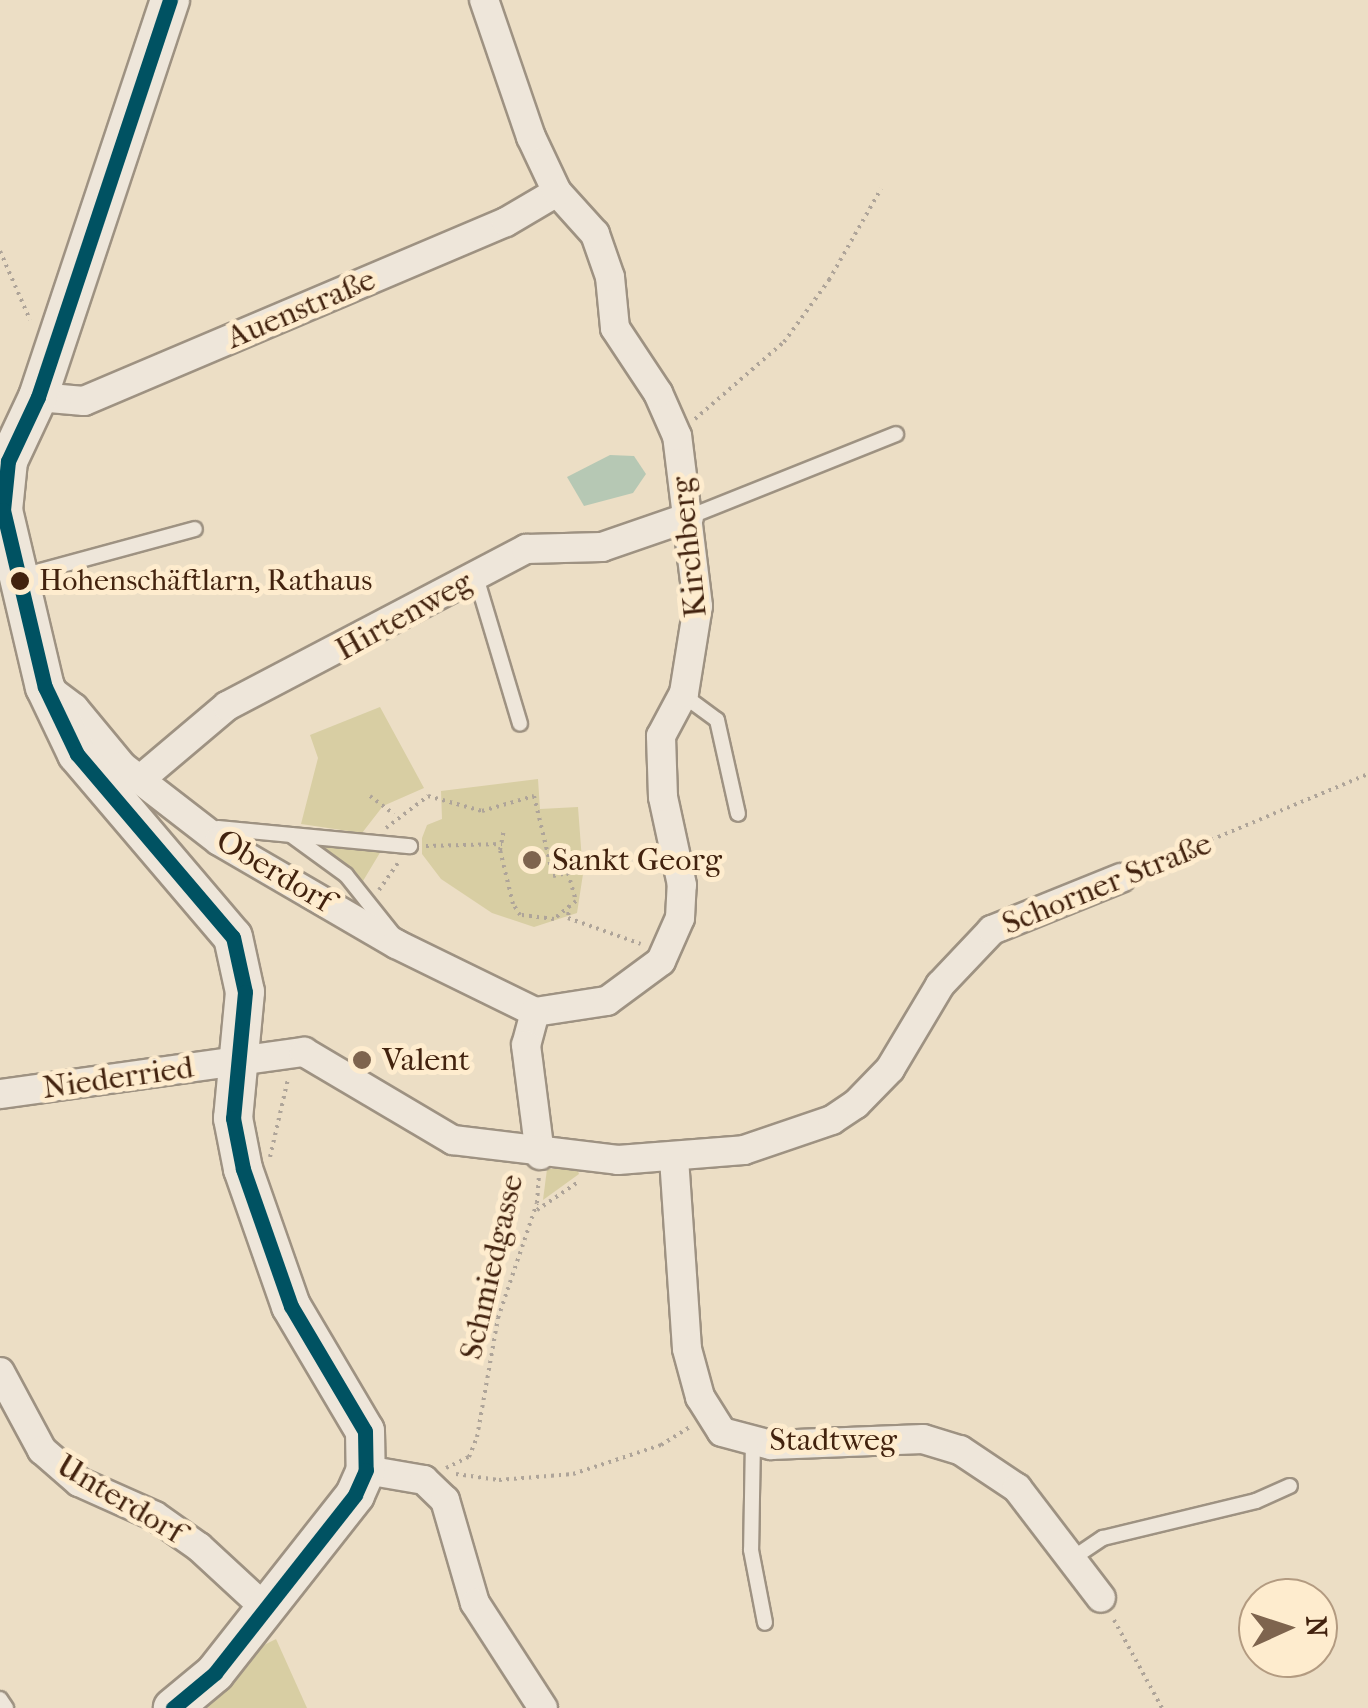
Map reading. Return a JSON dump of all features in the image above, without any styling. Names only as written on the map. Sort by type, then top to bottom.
[{"type":"main road","points":[[170,0],[38,397],[8,461],[1,510],[45,686],[77,754],[232,937],[245,992],[232,1118],[243,1169],[292,1306],[364,1431],[366,1470],[356,1495],[215,1673],[173,1708]]},
{"type":"street","name":"Kirchberg","points":[[484,0],[531,138],[557,192],[594,234],[610,277],[615,328],[658,393],[676,436],[689,517],[698,623],[683,695],[660,736],[663,797],[682,885],[680,918],[666,953],[647,977],[607,1002],[536,1012]]},
{"type":"street","name":"Auenstraße","points":[[38,397],[84,400],[506,222],[557,192]]},
{"type":"street","name":"Hirtenweg","points":[[143,777],[227,706],[526,548],[602,547],[689,517]]},
{"type":"street","name":"Oberdorf","points":[[45,686],[74,708],[122,766],[143,777],[220,841],[396,944],[536,1012]]},
{"type":"street","name":"Schorner Straße","points":[[304,1052],[453,1140],[540,1155],[618,1160],[744,1150],[832,1120],[890,1069],[940,986],[992,930],[1121,878]]},
{"type":"street","points":[[536,1012],[526,1045],[540,1155]]},
{"type":"street","points":[[237,1064],[304,1052]]},
{"type":"street","name":"Niederried","points":[[0,1094],[237,1064]]},
{"type":"street","points":[[674,1158],[687,1349],[712,1416]]},
{"type":"street","name":"Unterdorf","points":[[0,1372],[42,1450],[80,1482],[154,1516],[198,1547],[264,1607]]},
{"type":"street","name":"Stadtweg","points":[[712,1416],[722,1432],[771,1445],[922,1439],[960,1450],[1016,1488],[1101,1598]]},
{"type":"street","points":[[366,1470],[424,1480],[445,1500],[475,1603],[543,1708]]},
{"type":"lane","points":[[689,517],[896,434]]},
{"type":"lane","points":[[15,578],[194,528]]},
{"type":"lane","points":[[476,577],[520,724]]},
{"type":"lane","points":[[683,695],[716,720],[738,814]]},
{"type":"lane","points":[[180,810],[226,833],[410,846]]},
{"type":"lane","points":[[291,835],[346,875],[396,944]]},
{"type":"lane","points":[[753,1440],[751,1550],[764,1623]]},
{"type":"lane","points":[[1073,1558],[1103,1538],[1256,1501],[1290,1486]]},
{"type":"lane","points":[[0,1699],[6,1708]]},
{"type":"path","points":[[676,436],[784,342],[830,280],[882,189]]},
{"type":"path","points":[[0,252],[30,320],[56,342]]},
{"type":"path","name":"Schorner Straße","points":[[1121,878],[1368,774]]},
{"type":"path","points":[[370,796],[395,815]]},
{"type":"path","points":[[376,843],[395,815],[428,796],[482,811],[534,796],[553,876],[568,873],[576,902],[554,919],[520,916],[504,829]]},
{"type":"path","points":[[369,904],[410,846],[504,841]]},
{"type":"path","points":[[569,905],[568,918],[666,953]]},
{"type":"path","points":[[243,1169],[274,1154],[290,1070],[304,1052]]},
{"type":"path","name":"Schmiedgasse","points":[[540,1155],[533,1213],[498,1318],[477,1437],[469,1457],[439,1472],[499,1480],[573,1474],[661,1445],[712,1416]]},
{"type":"path","points":[[533,1213],[618,1160]]},
{"type":"path","points":[[1101,1598],[1162,1708]]},
{"type":"shaded area","points":[[610,455],[634,456],[646,474],[633,493],[584,506],[567,477]]},
{"type":"shaded area","points":[[380,707],[424,788],[383,806],[362,833],[301,824],[318,758],[310,735]]},
{"type":"shaded area","points":[[538,779],[540,809],[578,807],[583,874],[577,913],[534,927],[492,913],[441,879],[422,854],[422,838],[427,825],[442,819],[441,791]]},
{"type":"shaded area","points":[[309,842],[328,845],[381,851],[360,886]]},
{"type":"shaded area","points":[[577,1168],[579,1174],[543,1200],[547,1169]]},
{"type":"shaded area","points":[[276,1639],[307,1708],[197,1708],[258,1648]]},
{"type":"transit line","points":[[170,0],[38,397],[8,461],[3,510],[45,687],[77,754],[233,937],[245,992],[233,1118],[243,1169],[291,1306],[365,1431],[366,1470],[355,1495],[215,1673],[173,1708]]},
{"type":"place","name":"Hohenschäftlarn, Rathaus","points":[[20,581]]},
{"type":"place","name":"Sankt Georg","points":[[532,860]]},
{"type":"place","name":"Valent","points":[[362,1060]]}]
